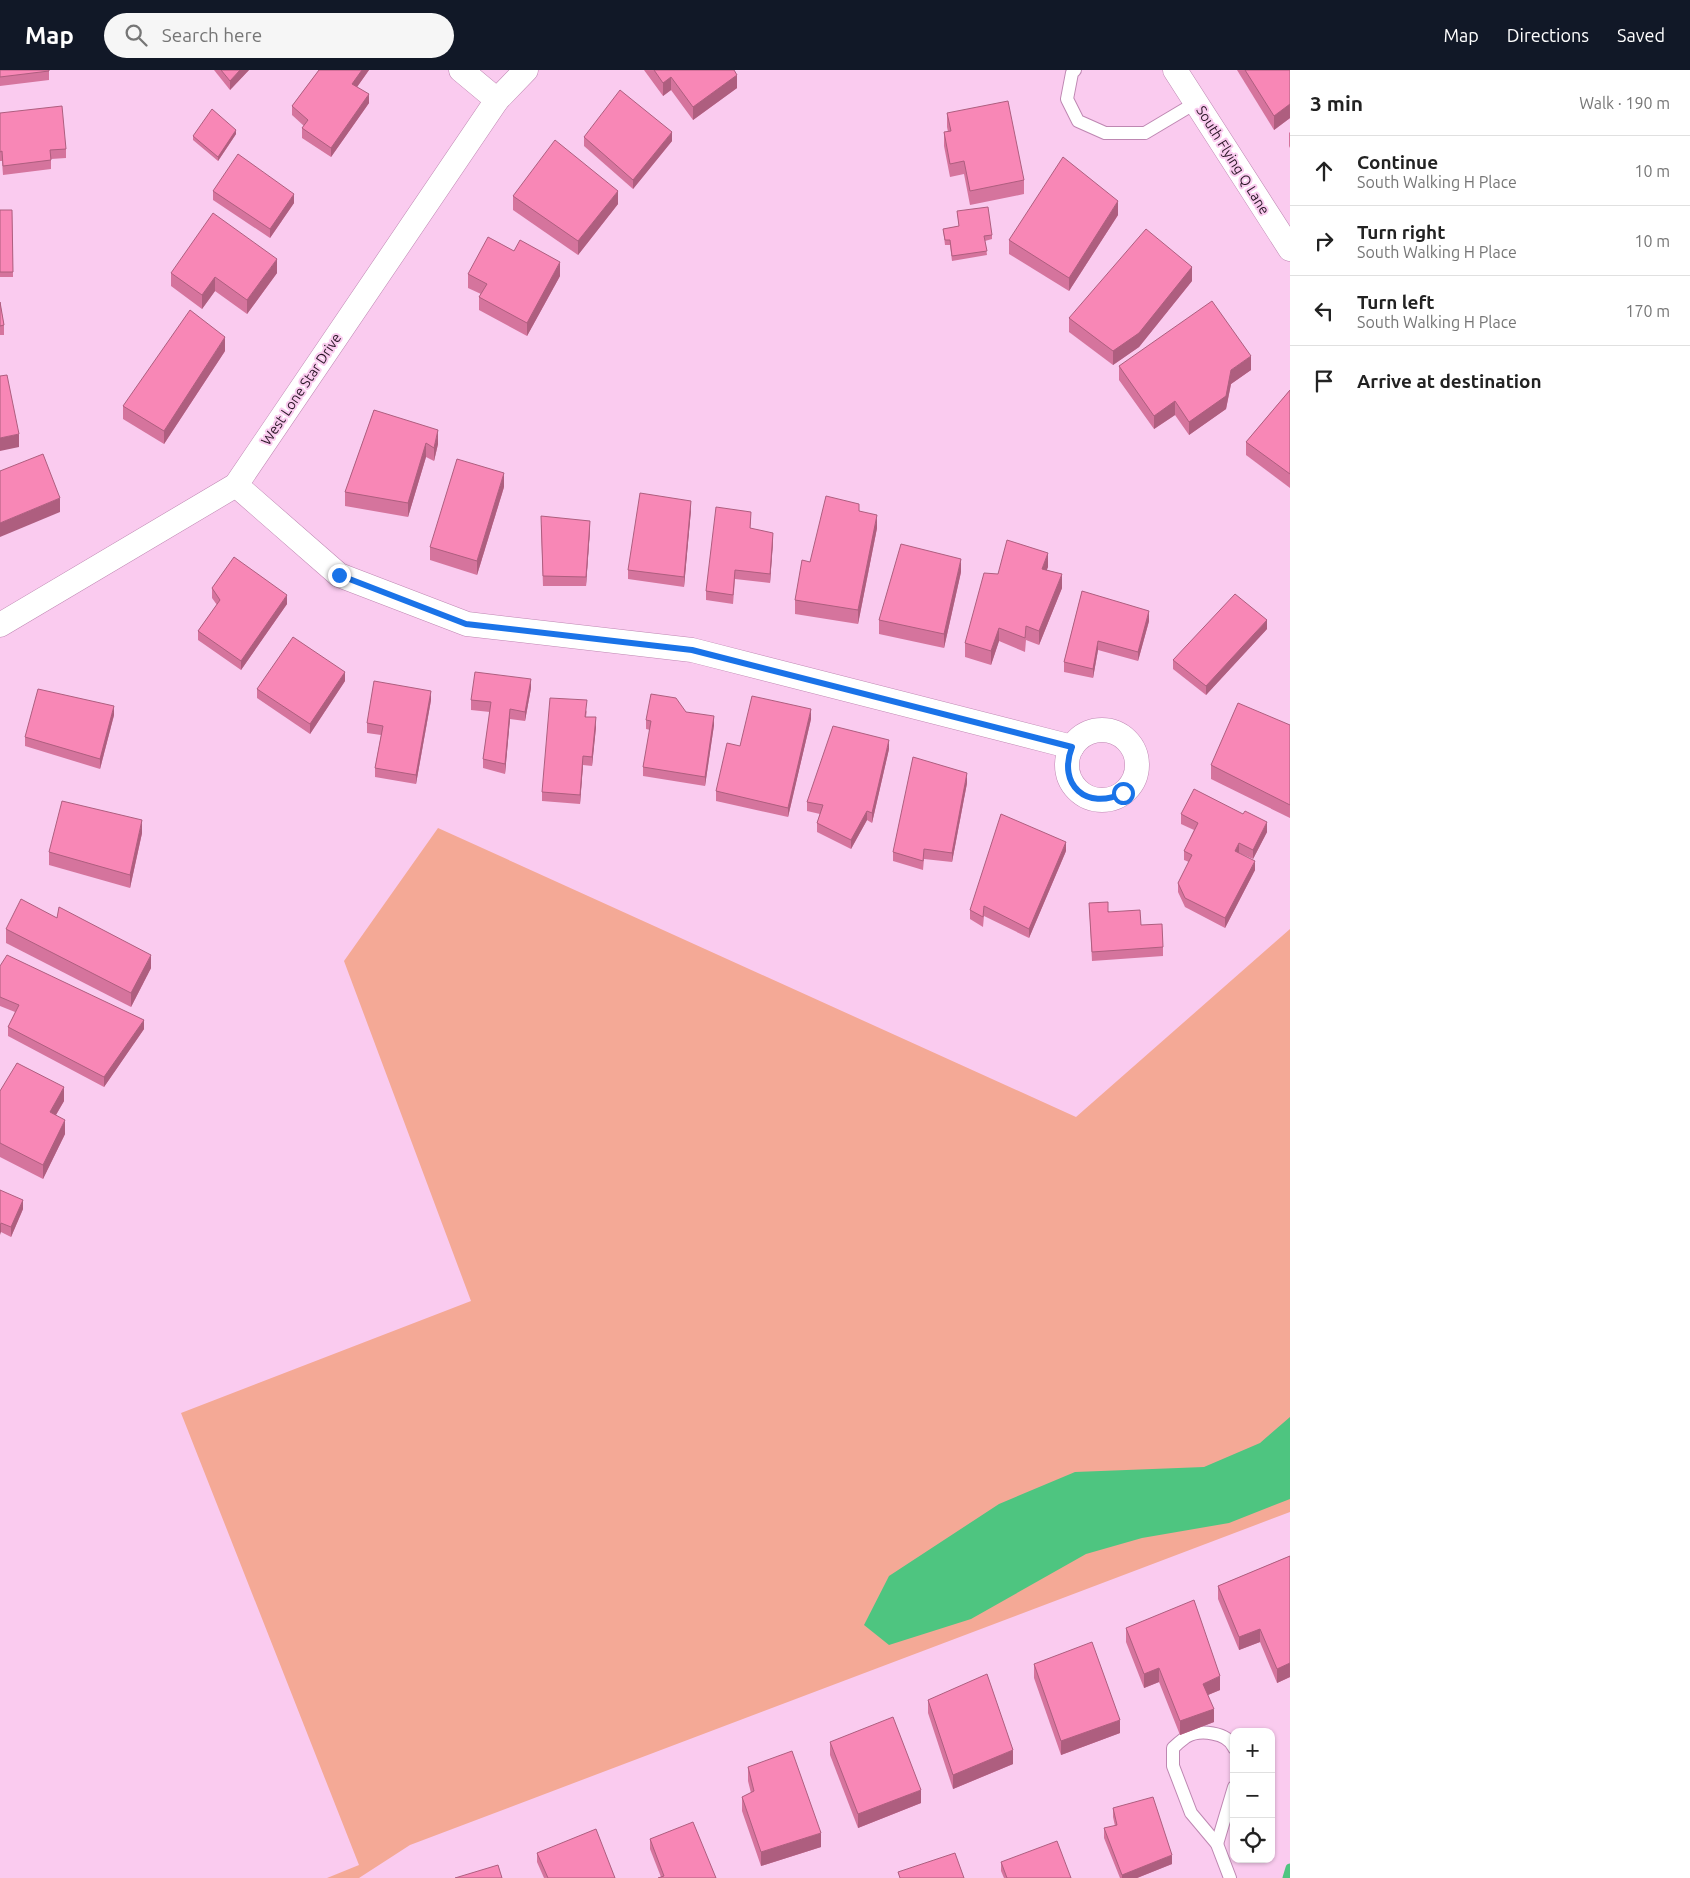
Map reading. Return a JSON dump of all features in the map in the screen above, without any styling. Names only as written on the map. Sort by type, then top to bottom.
[{"type":"street","points":[[461,70],[497,100]]},
{"type":"street","name":"West Lone Star Drive","points":[[0,625],[236,485],[497,100],[526,70]]},
{"type":"street","name":"South Flying Q Lane","points":[[1175,70],[1290,249]]},
{"type":"street","points":[[236,485],[339,575],[466,624],[692,650],[1072,747]]},
{"type":"lane","points":[[1075,70],[1072,73],[1067,99],[1078,121],[1105,133],[1145,133],[1197,102]]},
{"type":"lane","points":[[1230,1743],[1221,1736],[1206,1732],[1187,1736],[1173,1748],[1173,1766],[1191,1813],[1217,1844],[1230,1878]]},
{"type":"lane","points":[[1217,1844],[1230,1800]]},
{"type":"shaded area","points":[[438,828],[1076,1117],[1290,929],[1290,1512],[410,1845],[359,1878],[327,1878],[359,1865],[181,1413],[471,1301],[344,961]]},
{"type":"shaded area","points":[[1290,1417],[1290,1499],[1229,1523],[1142,1538],[1086,1554],[971,1619],[889,1645],[864,1625],[889,1576],[999,1504],[1075,1472],[1204,1467],[1260,1443]]},
{"type":"building","points":[[0,70],[49,70],[49,71],[0,77]]},
{"type":"building","points":[[221,70],[240,70],[230,81]]},
{"type":"building","points":[[319,70],[362,70],[352,84],[369,94],[331,148],[302,128],[308,120],[292,106]]},
{"type":"building","points":[[654,70],[734,70],[737,75],[693,107],[671,77],[663,83]]},
{"type":"building","points":[[1245,70],[1290,70],[1290,104],[1274,116]]},
{"type":"building","points":[[620,90],[672,132],[633,180],[584,137]]},
{"type":"building","points":[[1008,101],[1024,180],[970,191],[964,161],[950,164],[944,132],[951,131],[947,113]]},
{"type":"building","points":[[62,106],[66,149],[50,150],[51,160],[3,166],[2,151],[0,152],[0,113]]},
{"type":"building","points":[[212,109],[236,130],[218,157],[193,136]]},
{"type":"building","points":[[555,140],[618,191],[578,241],[513,196]]},
{"type":"building","points":[[238,154],[294,194],[270,229],[213,191]]},
{"type":"building","points":[[1063,157],[1118,201],[1069,278],[1009,240]]},
{"type":"building","points":[[988,207],[992,235],[984,236],[987,251],[952,256],[950,240],[945,240],[943,229],[959,226],[957,211]]},
{"type":"building","points":[[0,210],[12,210],[13,272],[0,272]]},
{"type":"building","points":[[213,213],[277,259],[247,300],[215,277],[202,295],[171,273]]},
{"type":"building","points":[[1146,229],[1192,267],[1139,333],[1113,351],[1069,318]]},
{"type":"building","points":[[488,237],[514,251],[520,240],[560,262],[527,323],[479,297],[487,284],[468,274]]},
{"type":"building","points":[[1212,301],[1251,356],[1231,370],[1226,396],[1189,422],[1175,401],[1154,416],[1119,366]]},
{"type":"building","points":[[0,302],[4,325],[0,326]]},
{"type":"building","points":[[190,310],[225,337],[164,431],[123,406]]},
{"type":"building","points":[[7,375],[19,434],[0,438],[0,376]]},
{"type":"building","points":[[1290,390],[1290,474],[1246,442]]},
{"type":"building","points":[[374,410],[438,430],[434,448],[426,443],[408,503],[345,492]]},
{"type":"building","points":[[43,454],[60,498],[0,523],[0,471]]},
{"type":"building","points":[[457,459],[504,473],[477,561],[430,547]]},
{"type":"building","points":[[640,493],[691,501],[684,577],[628,570]]},
{"type":"building","points":[[826,496],[859,504],[859,511],[877,515],[858,610],[795,600],[802,560],[810,562]]},
{"type":"building","points":[[716,507],[751,512],[750,528],[773,533],[770,574],[735,570],[733,595],[706,591]]},
{"type":"building","points":[[541,516],[590,521],[586,577],[543,576]]},
{"type":"building","points":[[1007,540],[1048,553],[1042,569],[1062,574],[1039,631],[1026,626],[1025,638],[999,628],[991,651],[965,643],[984,573],[998,574]]},
{"type":"building","points":[[901,544],[961,559],[944,634],[879,620]]},
{"type":"building","points":[[234,557],[287,595],[241,661],[198,631],[220,600],[212,588]]},
{"type":"building","points":[[1082,591],[1149,611],[1138,652],[1098,641],[1093,669],[1064,662]]},
{"type":"building","points":[[1235,594],[1267,620],[1206,686],[1173,660]]},
{"type":"building","points":[[293,637],[345,672],[310,724],[257,689]]},
{"type":"building","points":[[475,672],[531,679],[525,712],[510,709],[505,764],[483,759],[491,702],[471,700]]},
{"type":"building","points":[[374,681],[431,691],[416,775],[375,768],[383,726],[367,723]]},
{"type":"building","points":[[38,689],[114,706],[100,759],[25,737]]},
{"type":"building","points":[[651,694],[676,698],[686,712],[714,716],[705,777],[643,767],[651,721],[646,720]]},
{"type":"building","points":[[752,696],[811,709],[788,808],[716,791],[727,743],[740,746]]},
{"type":"building","points":[[550,698],[587,700],[585,717],[596,717],[592,757],[583,756],[580,795],[542,792]]},
{"type":"building","points":[[1238,703],[1290,725],[1290,805],[1211,765]]},
{"type":"building","points":[[833,726],[889,740],[872,813],[867,811],[851,840],[817,823],[823,805],[807,802]]},
{"type":"building","points":[[913,757],[967,773],[952,853],[924,849],[923,861],[893,852]]},
{"type":"building","points":[[1194,789],[1243,814],[1245,811],[1267,822],[1253,850],[1239,843],[1235,851],[1255,861],[1225,918],[1185,898],[1178,883],[1192,855],[1184,851],[1198,823],[1181,814]]},
{"type":"building","points":[[62,801],[142,820],[130,875],[49,852]]},
{"type":"building","points":[[1001,814],[1066,842],[1029,929],[984,906],[983,917],[970,910]]},
{"type":"building","points":[[21,899],[57,918],[59,907],[151,955],[131,993],[6,929]]},
{"type":"building","points":[[1108,902],[1108,912],[1140,910],[1141,925],[1162,924],[1163,947],[1092,952],[1089,903]]},
{"type":"building","points":[[7,955],[144,1020],[104,1077],[8,1027],[19,1005],[0,997],[0,966]]},
{"type":"building","points":[[17,1063],[64,1087],[50,1112],[65,1120],[43,1165],[0,1143],[0,1091]]},
{"type":"building","points":[[0,1190],[23,1200],[11,1227],[1,1223],[0,1226]]},
{"type":"building","points":[[1290,1556],[1290,1663],[1277,1669],[1260,1629],[1239,1637],[1218,1586]]},
{"type":"building","points":[[1194,1600],[1220,1676],[1203,1684],[1214,1709],[1180,1721],[1159,1668],[1144,1674],[1126,1628]]},
{"type":"building","points":[[1092,1642],[1120,1720],[1061,1741],[1034,1664]]},
{"type":"building","points":[[987,1674],[1013,1750],[953,1775],[928,1700]]},
{"type":"building","points":[[893,1717],[921,1790],[858,1814],[830,1742]]},
{"type":"building","points":[[792,1751],[821,1833],[761,1852],[742,1797],[754,1791],[748,1767]]},
{"type":"building","points":[[1153,1797],[1172,1855],[1122,1875],[1104,1828],[1117,1825],[1113,1808]]},
{"type":"building","points":[[693,1822],[716,1878],[658,1878],[664,1876],[650,1839]]},
{"type":"building","points":[[596,1829],[615,1878],[548,1878],[537,1853]]},
{"type":"building","points":[[1057,1841],[1071,1878],[1007,1878],[1001,1862]]},
{"type":"building","points":[[955,1853],[964,1878],[900,1878],[898,1872]]},
{"type":"building","points":[[498,1865],[502,1878],[455,1878]]},
{"type":"waterway","points":[[1287,1878],[1290,1868]]},
{"type":"route","points":[[339,575],[466,624],[692,650],[1072,747],[1068,758],[1067,770],[1071,782],[1079,791],[1089,797],[1101,800],[1113,798],[1123,793]]}]
